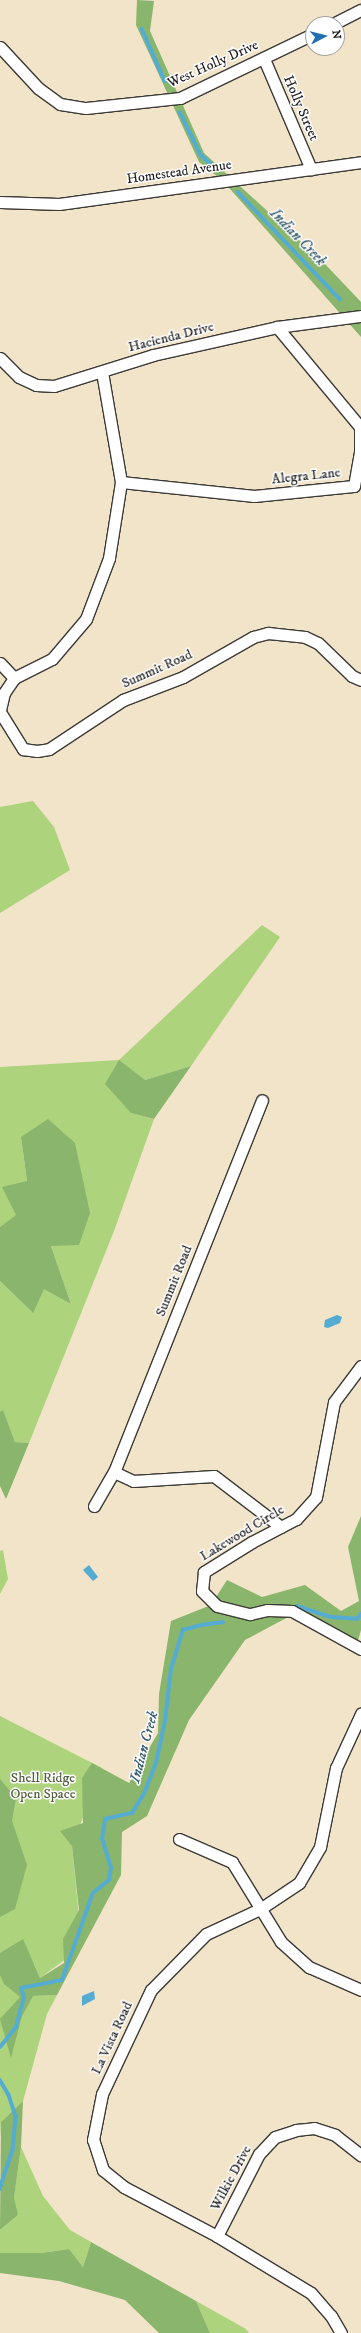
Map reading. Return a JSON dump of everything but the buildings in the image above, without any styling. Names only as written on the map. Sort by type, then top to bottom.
[{"type":"street","points":[[345,18],[361,10]]},
{"type":"street","name":"West Holly Drive","points":[[0,48],[38,88],[60,104],[86,108],[180,98],[305,38]]},
{"type":"street","name":"Holly Street","points":[[264,59],[311,169]]},
{"type":"street","name":"Homestead Avenue","points":[[0,202],[59,204],[361,162]]},
{"type":"street","name":"Hacienda Drive","points":[[0,358],[19,377],[36,385],[54,386],[153,355],[277,327],[361,316]]},
{"type":"street","name":"Alegra Lane","points":[[121,482],[254,496],[354,486],[360,452],[360,428],[277,327]]},
{"type":"street","points":[[0,663],[14,678],[52,659],[86,619],[109,558],[121,482],[102,372]]},
{"type":"street","name":"Summit Road","points":[[14,678],[4,693],[0,711],[24,749],[38,751],[49,749],[123,700],[183,677],[253,637],[268,633],[305,637],[318,644],[352,676],[361,680]]},
{"type":"street","name":"Summit Road","points":[[94,1506],[114,1472],[262,1100]]},
{"type":"street","name":"Lakewood Circle","points":[[361,1366],[334,1402],[316,1497],[296,1519],[204,1572],[202,1591],[217,1606],[250,1614],[267,1610],[292,1611],[361,1649]]},
{"type":"street","points":[[114,1472],[133,1480],[185,1476],[214,1476],[281,1527]]},
{"type":"street","name":"La Vista Road","points":[[341,2333],[331,2316],[311,2294],[217,2236],[124,2187],[103,2170],[93,2140],[102,2094],[151,1990],[206,1934],[260,1908],[298,1883],[320,1847],[336,1768],[361,1714]]},
{"type":"street","points":[[179,1839],[232,1862],[281,1942],[309,1967],[361,1990]]},
{"type":"street","name":"Wilkie Drive","points":[[217,2236],[259,2154],[276,2137],[296,2130],[314,2128],[335,2135],[361,2155]]},
{"type":"green space","points":[[137,0],[154,1],[150,31],[204,153],[325,264],[361,302],[361,337],[223,181],[199,162],[136,25]]},
{"type":"green space","points":[[33,801],[54,827],[70,870],[0,913],[0,807]]},
{"type":"green space","points":[[262,925],[280,937],[191,1066],[145,1080],[131,1113],[154,1119],[114,1231],[29,1443],[15,1442],[3,1411],[0,1412],[0,1281],[32,1312],[44,1288],[71,1304],[51,1246],[21,1137],[27,1181],[16,1216],[0,1227],[0,1067],[119,1060]]},
{"type":"green space","points":[[119,1060],[145,1080],[191,1066],[154,1119],[131,1113],[105,1084]]},
{"type":"green space","points":[[48,1119],[75,1143],[90,1213],[79,1245],[51,1246],[71,1304],[44,1289],[33,1313],[0,1281],[0,1227],[16,1215],[2,1187],[27,1181],[21,1137]]},
{"type":"green space","points":[[3,1410],[15,1442],[29,1443],[6,1499],[0,1486],[0,1412]]},
{"type":"green space","points":[[361,1516],[361,1630],[357,1644],[290,1616],[245,1640],[189,1720],[147,1816],[122,1832],[121,1875],[57,1995],[33,1996],[22,2016],[11,2058],[0,2019],[20,1997],[4,1984],[0,1975],[0,1953],[23,1939],[40,1978],[64,1963],[63,1939],[79,1910],[72,1846],[60,1831],[83,1823],[82,1778],[92,1763],[129,1783],[158,1733],[159,1694],[171,1621],[211,1605],[227,1580],[262,1597],[305,1585],[341,1611],[359,1601],[348,1547]]},
{"type":"green space","points":[[3,1550],[8,1579],[0,1594],[0,1551]]},
{"type":"green space","name":"Shell Ridge Open Space","points":[[0,1716],[102,1768],[72,1846],[82,1947],[40,1978],[34,1964],[14,1971],[33,1996],[57,1995],[47,2014],[23,2101],[1,2122],[0,2137]]},
{"type":"green space","points":[[0,1779],[16,1798],[12,1821],[27,1865],[15,1909],[0,1917]]},
{"type":"green space","points":[[23,2101],[21,2147],[14,2198],[18,2215],[0,2230],[1,2122]]},
{"type":"green space","points":[[21,2147],[43,2196],[70,2230],[91,2242],[83,2267],[69,2249],[41,2253],[0,2253],[0,2230],[18,2215],[0,2175],[14,2197]]},
{"type":"green space","points":[[91,2242],[196,2301],[210,2333],[159,2333],[125,2300],[59,2281],[0,2273],[0,2253],[41,2253],[69,2249],[83,2267]]},
{"type":"green space","points":[[196,2301],[246,2329],[249,2333],[210,2333]]},
{"type":"water","points":[[337,1315],[342,1317],[340,1323],[328,1328],[324,1327],[325,1320]]},
{"type":"water","points":[[89,1565],[98,1577],[93,1581],[83,1570]]},
{"type":"water","points":[[94,1991],[95,1999],[82,2006],[82,1996]]},
{"type":"waterway","name":"Indian Creek","points":[[142,29],[165,81]]},
{"type":"waterway","name":"Indian Creek","points":[[180,112],[201,155],[212,165]]},
{"type":"waterway","name":"Indian Creek","points":[[238,192],[340,299]]},
{"type":"waterway","name":"Indian Creek","points":[[297,1606],[331,1617],[357,1619],[361,1614]]},
{"type":"waterway","name":"Indian Creek","points":[[0,2047],[16,2027],[24,1998],[21,1988],[62,1980],[93,1893],[109,1880],[111,1868],[102,1839],[105,1819],[132,1813],[144,1794],[156,1763],[165,1721],[171,1669],[183,1630],[223,1622]]},
{"type":"waterway","name":"Indian Creek","points":[[0,2080],[9,2095],[16,2117],[13,2150],[0,2189]]}]
